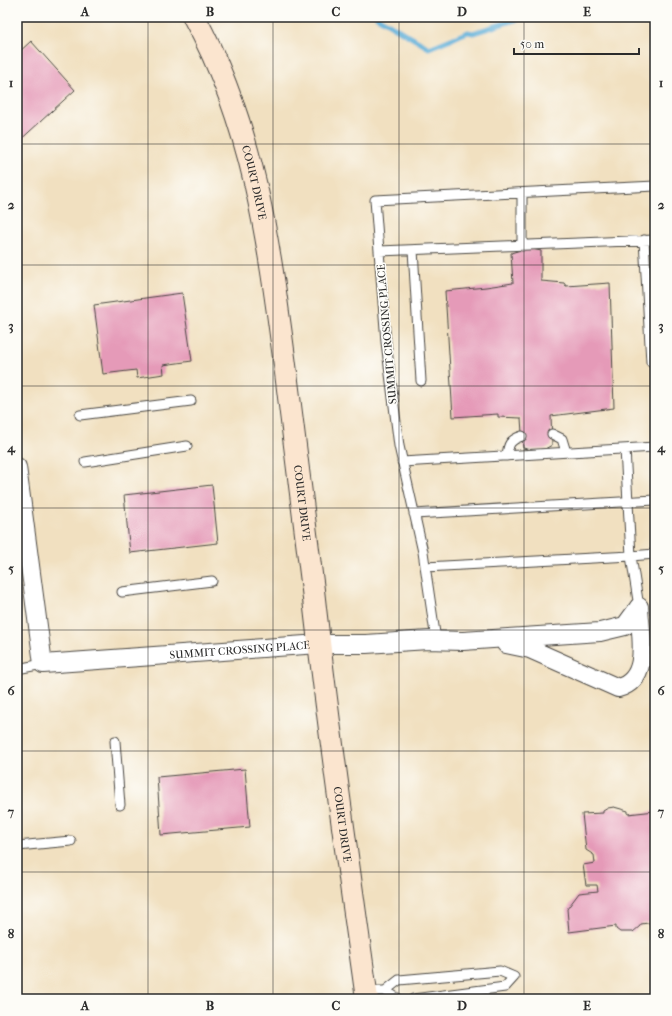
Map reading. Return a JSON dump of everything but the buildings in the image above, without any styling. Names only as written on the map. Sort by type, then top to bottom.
[{"type":"street","name":"COURT DRIVE","points":[[194,17],[231,100],[248,150],[260,198],[276,294],[305,520],[319,644],[372,993]]},
{"type":"street","points":[[17,467],[43,664]]},
{"type":"street","name":"SUMMIT CROSSING PLACE","points":[[43,664],[319,644],[366,644],[600,632],[625,626],[639,607]]},
{"type":"street","name":"SUMMIT CROSSING PLACE","points":[[479,639],[530,649],[618,688],[629,685],[640,669],[642,657],[639,607]]},
{"type":"lane","points":[[379,251],[375,200],[655,186]]},
{"type":"lane","points":[[522,193],[522,246]]},
{"type":"lane","points":[[644,240],[652,362],[655,362]]},
{"type":"lane","name":"SUMMIT CROSSING PLACE","points":[[436,640],[425,567],[399,446],[386,342],[379,251],[655,240]]},
{"type":"lane","points":[[413,250],[421,381]]},
{"type":"lane","points":[[80,416],[191,401]]},
{"type":"lane","points":[[552,434],[562,439],[566,452]]},
{"type":"lane","points":[[507,456],[508,444],[513,439],[522,436]]},
{"type":"lane","points":[[86,462],[187,446]]},
{"type":"lane","points":[[402,462],[655,447]]},
{"type":"lane","name":"SUMMIT CROSSING PLACE","points":[[625,449],[631,556],[639,607]]},
{"type":"lane","points":[[414,514],[655,500]]},
{"type":"lane","points":[[425,567],[655,554]]},
{"type":"lane","points":[[122,592],[212,581]]},
{"type":"lane","points":[[17,669],[43,664]]},
{"type":"lane","points":[[115,741],[120,805]]},
{"type":"lane","points":[[17,846],[71,841]]},
{"type":"lane","points":[[372,993],[399,980],[500,971],[514,977],[505,987],[413,999]]},
{"type":"lane","points":[[372,993],[399,999]]},
{"type":"waterway","points":[[377,17],[429,48],[468,32],[473,33],[525,17]]}]
